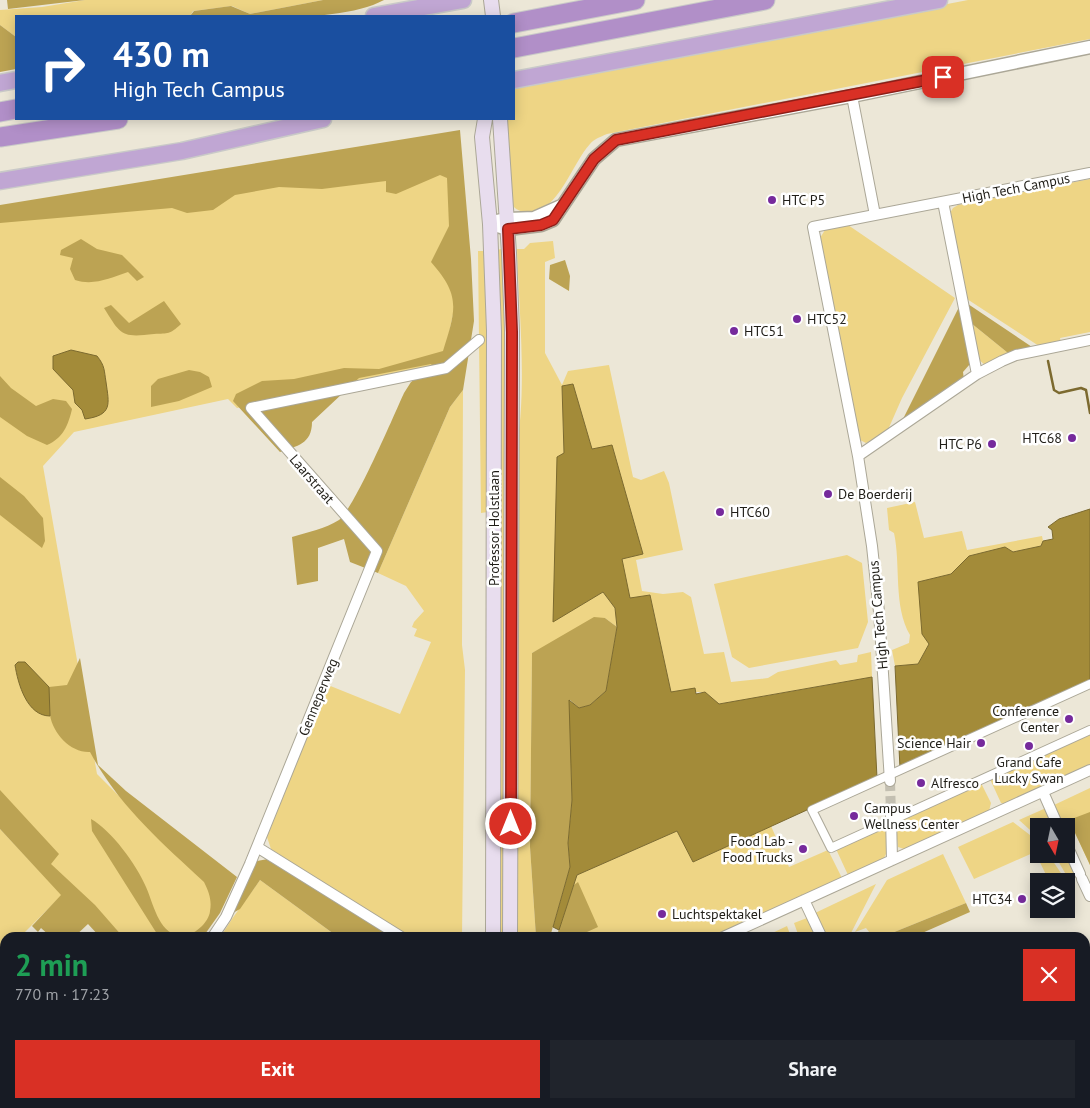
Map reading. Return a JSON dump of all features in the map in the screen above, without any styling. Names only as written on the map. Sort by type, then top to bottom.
[{"type":"highway","points":[[380,15],[463,0]]},
{"type":"highway","points":[[516,23],[635,0]]},
{"type":"highway","points":[[516,48],[765,0]]},
{"type":"highway","points":[[518,80],[939,0]]},
{"type":"highway","points":[[0,83],[15,80]]},
{"type":"highway","points":[[0,112],[15,109]]},
{"type":"highway","points":[[0,137],[111,120]]},
{"type":"highway","points":[[0,181],[182,151],[319,120]]},
{"type":"main road","points":[[483,0],[484,15]]},
{"type":"main road","points":[[491,0],[492,15]]},
{"type":"main road","name":"Professor Holstlaan","points":[[485,120],[482,137],[490,224],[495,416],[493,932]]},
{"type":"main road","name":"Professor Holstlaan","points":[[500,120],[512,332],[510,932]]},
{"type":"street","points":[[490,224],[547,223],[553,220],[594,159],[616,140],[852,96],[1090,47]]},
{"type":"street","points":[[852,96],[875,215]]},
{"type":"street","name":"High Tech Campus","points":[[890,778],[874,560],[858,456],[813,227],[1090,173]]},
{"type":"street","name":"High Tech Campus","points":[[943,202],[977,374]]},
{"type":"street","name":"Laarstraat","points":[[374,549],[251,408],[446,368],[479,340]]},
{"type":"street","points":[[858,456],[977,374],[1016,355],[1090,340]]},
{"type":"street","name":"Genneperweg","points":[[216,932],[226,917],[257,847],[377,551],[374,549]]},
{"type":"street","points":[[1090,684],[890,778],[812,810],[831,848],[891,818],[1090,730]]},
{"type":"street","points":[[734,932],[1090,770]]},
{"type":"street","points":[[1043,792],[1054,818]]},
{"type":"street","points":[[891,818],[892,860]]},
{"type":"street","points":[[257,847],[393,932]]},
{"type":"street","points":[[1075,863],[1090,896]]},
{"type":"street","points":[[804,900],[819,932]]},
{"type":"shaded area","points":[[7,0],[85,0],[8,9]]},
{"type":"shaded area","points":[[85,0],[323,0],[250,14],[232,6],[193,11],[191,15],[15,15],[15,36],[0,25],[0,10],[42,7]]},
{"type":"shaded area","points":[[323,0],[384,0],[365,8],[325,15],[191,15],[194,11],[231,6],[250,14]]},
{"type":"shaded area","points":[[968,0],[1090,0],[1090,39],[607,134],[595,139],[590,144],[554,199],[545,207],[535,212],[519,210],[509,200],[503,120],[515,120],[515,88]]},
{"type":"shaded area","points":[[0,25],[15,36],[15,69],[0,72]]},
{"type":"shaded area","points":[[460,130],[471,259],[474,321],[463,390],[450,407],[378,573],[350,562],[344,539],[318,548],[318,581],[297,585],[292,537],[328,526],[339,520],[346,512],[364,481],[404,393],[411,382],[433,367],[431,364],[359,378],[312,422],[306,440],[298,446],[280,452],[233,401],[236,394],[262,381],[294,379],[344,368],[379,369],[443,351],[451,324],[453,304],[447,284],[431,262],[449,226],[447,178],[440,175],[396,194],[386,192],[386,181],[322,189],[279,187],[235,195],[213,210],[187,213],[172,208],[0,223],[0,205]]},
{"type":"shaded area","points":[[453,138],[465,259],[442,365],[237,408],[228,399],[74,432],[43,466],[97,774],[224,901],[202,932],[104,932],[0,822],[0,213]]},
{"type":"shaded area","points":[[1090,179],[1090,332],[1060,338],[1061,342],[1039,346],[967,299],[950,213],[958,205]]},
{"type":"shaded area","points":[[848,225],[955,298],[902,398],[887,432],[866,443],[860,440],[820,238],[825,230]]},
{"type":"shaded area","points":[[81,239],[97,249],[122,255],[144,277],[137,281],[128,272],[95,282],[75,280],[70,269],[73,258],[60,255],[61,250]]},
{"type":"shaded area","points":[[553,241],[555,258],[545,262],[545,353],[562,385],[568,371],[609,365],[633,477],[641,480],[664,471],[669,483],[683,550],[636,560],[642,591],[663,594],[683,592],[691,597],[704,654],[724,652],[731,682],[768,678],[778,672],[836,660],[840,665],[857,662],[858,655],[871,652],[872,677],[718,704],[705,692],[671,692],[650,595],[630,599],[621,559],[643,554],[612,446],[592,449],[573,384],[562,386],[564,453],[554,621],[603,592],[615,608],[617,627],[605,618],[532,653],[530,847],[536,932],[515,932],[515,456],[519,432],[522,380],[517,249],[524,249],[530,243]]},
{"type":"shaded area","points":[[502,249],[506,331],[506,932],[499,932],[496,250]]},
{"type":"shaded area","points":[[478,251],[486,251],[489,315],[488,512],[481,513]]},
{"type":"shaded area","points":[[565,260],[570,276],[569,291],[549,279],[550,265]]},
{"type":"shaded area","points":[[164,301],[181,324],[171,332],[166,333],[128,335],[123,333],[114,324],[104,308],[111,305],[129,323]]},
{"type":"shaded area","points":[[968,304],[1032,347],[1008,353],[971,323]]},
{"type":"shaded area","points":[[959,307],[970,364],[963,372],[964,380],[902,421]]},
{"type":"shaded area","points":[[971,323],[1008,353],[985,365],[978,359]]},
{"type":"shaded area","points":[[71,350],[97,356],[103,365],[108,402],[105,411],[101,415],[85,419],[82,410],[75,403],[73,390],[53,369],[53,356]]},
{"type":"shaded area","points":[[189,370],[200,372],[209,377],[212,387],[179,401],[151,407],[151,386],[158,379]]},
{"type":"shaded area","points":[[0,376],[11,388],[36,406],[53,399],[66,401],[72,409],[67,426],[57,439],[47,445],[27,436],[0,417]]},
{"type":"shaded area","points":[[573,384],[592,449],[612,445],[643,554],[622,559],[630,598],[650,595],[671,692],[695,688],[696,694],[705,692],[719,704],[872,677],[877,778],[693,862],[677,831],[577,875],[559,930],[553,927],[570,867],[568,843],[572,800],[569,700],[579,708],[590,705],[606,691],[617,627],[615,608],[603,592],[553,622],[557,457],[564,453],[562,386]]},
{"type":"shaded area","points":[[463,390],[462,645],[465,670],[462,932],[402,932],[361,908],[271,849],[267,837],[328,685],[400,714],[431,642],[414,636],[417,629],[412,627],[414,622],[424,611],[406,586],[378,573],[450,407]]},
{"type":"shaded area","points":[[0,477],[24,496],[43,518],[45,541],[42,548],[0,515]]},
{"type":"shaded area","points":[[915,502],[924,538],[962,531],[967,550],[1042,536],[1043,541],[1041,546],[1013,552],[1005,547],[969,556],[951,574],[918,582],[929,644],[918,664],[895,666],[892,650],[909,643],[910,635],[901,611],[896,545],[894,533],[889,530],[887,508]]},
{"type":"shaded area","points":[[1090,509],[1090,682],[900,768],[895,666],[918,664],[929,644],[922,634],[918,582],[951,574],[969,556],[1005,547],[1013,552],[1041,546],[1043,541],[1053,539],[1052,530],[1048,527],[1059,519]]},
{"type":"shaded area","points":[[847,555],[862,563],[868,622],[858,648],[749,668],[732,657],[714,584]]},
{"type":"shaded area","points":[[594,617],[605,618],[617,627],[606,691],[590,705],[579,708],[570,700],[572,800],[568,843],[570,867],[551,932],[536,932],[530,847],[532,653]]},
{"type":"shaded area","points":[[80,658],[98,765],[126,791],[237,877],[220,913],[207,932],[194,932],[207,920],[210,911],[209,893],[204,882],[141,822],[114,789],[101,771],[90,752],[70,746],[55,729],[50,715],[49,687],[67,685]]},
{"type":"shaded area","points":[[18,662],[25,662],[49,687],[50,716],[42,715],[35,711],[25,698],[16,673],[15,665]]},
{"type":"shaded area","points":[[1090,734],[1090,765],[1005,804],[1001,803],[990,779]]},
{"type":"shaded area","points":[[981,783],[991,803],[989,811],[904,849],[898,847],[895,822]]},
{"type":"shaded area","points":[[1090,788],[1090,865],[1075,833],[1075,818],[1060,818],[1054,805]]},
{"type":"shaded area","points":[[0,790],[59,854],[51,864],[95,905],[119,932],[95,932],[88,924],[79,932],[45,932],[41,928],[38,932],[32,926],[61,895],[0,829]]},
{"type":"shaded area","points":[[1046,808],[1051,818],[1030,818],[1030,830],[1019,820]]},
{"type":"shaded area","points":[[1090,812],[1090,865],[1075,833],[1074,818]]},
{"type":"shaded area","points":[[91,819],[107,831],[130,859],[142,878],[157,916],[166,929],[170,932],[156,932],[92,831]]},
{"type":"shaded area","points":[[1013,822],[1030,835],[1030,854],[974,879],[958,847]]},
{"type":"shaded area","points":[[771,826],[789,867],[828,850],[843,880],[725,932],[559,932],[577,875],[677,831],[693,862]]},
{"type":"shaded area","points":[[886,826],[886,854],[884,858],[848,875],[836,849]]},
{"type":"shaded area","points":[[0,829],[62,895],[25,932],[0,932]]},
{"type":"shaded area","points":[[943,854],[966,903],[894,932],[869,932],[866,928],[855,932],[887,880]]},
{"type":"shaded area","points":[[268,859],[387,932],[331,932],[260,880],[240,909],[233,913],[257,861]]},
{"type":"shaded area","points":[[1040,863],[1054,863],[1061,873],[1045,873]]},
{"type":"shaded area","points":[[1059,863],[1071,863],[1077,874],[1075,875],[1075,873],[1065,873]]},
{"type":"shaded area","points":[[260,880],[331,932],[224,932]]},
{"type":"shaded area","points":[[578,882],[598,927],[587,932],[558,932],[574,885]]},
{"type":"shaded area","points":[[876,884],[852,932],[824,932],[815,913]]},
{"type":"shaded area","points":[[966,903],[970,912],[924,932],[894,932]]},
{"type":"shaded area","points":[[807,918],[814,932],[797,932],[794,923]]},
{"type":"shaded area","points":[[787,926],[789,932],[774,932]]},
{"type":"waterway","points":[[1048,361],[1054,390],[1059,393],[1081,388],[1086,390],[1090,413]]},
{"type":"tunnel","points":[[890,781],[891,816]]},
{"type":"place","name":"HTC P5","points":[[772,200]]},
{"type":"place","name":"HTC52","points":[[797,319]]},
{"type":"place","name":"HTC51","points":[[734,331]]},
{"type":"place","name":"HTC68","points":[[1072,438]]},
{"type":"place","name":"HTC P6","points":[[992,444]]},
{"type":"place","name":"De Boerderij","points":[[828,494]]},
{"type":"place","name":"HTC60","points":[[720,512]]},
{"type":"place","name":"Conference Center","points":[[1069,719]]},
{"type":"place","name":"Science Hair","points":[[981,743]]},
{"type":"place","name":"Grand Cafe Lucky Swan","points":[[1029,746]]},
{"type":"place","name":"Alfresco","points":[[921,783]]},
{"type":"place","name":"Campus Wellness Center","points":[[854,816]]},
{"type":"place","name":"Food Lab - Food Trucks","points":[[803,849]]},
{"type":"place","name":"HTC34","points":[[1022,899]]},
{"type":"place","name":"Luchtspektakel","points":[[662,914]]},
{"type":"route","points":[[511,824],[512,332],[508,229],[541,225],[553,220],[580,177],[594,159],[616,140],[943,77]]}]
